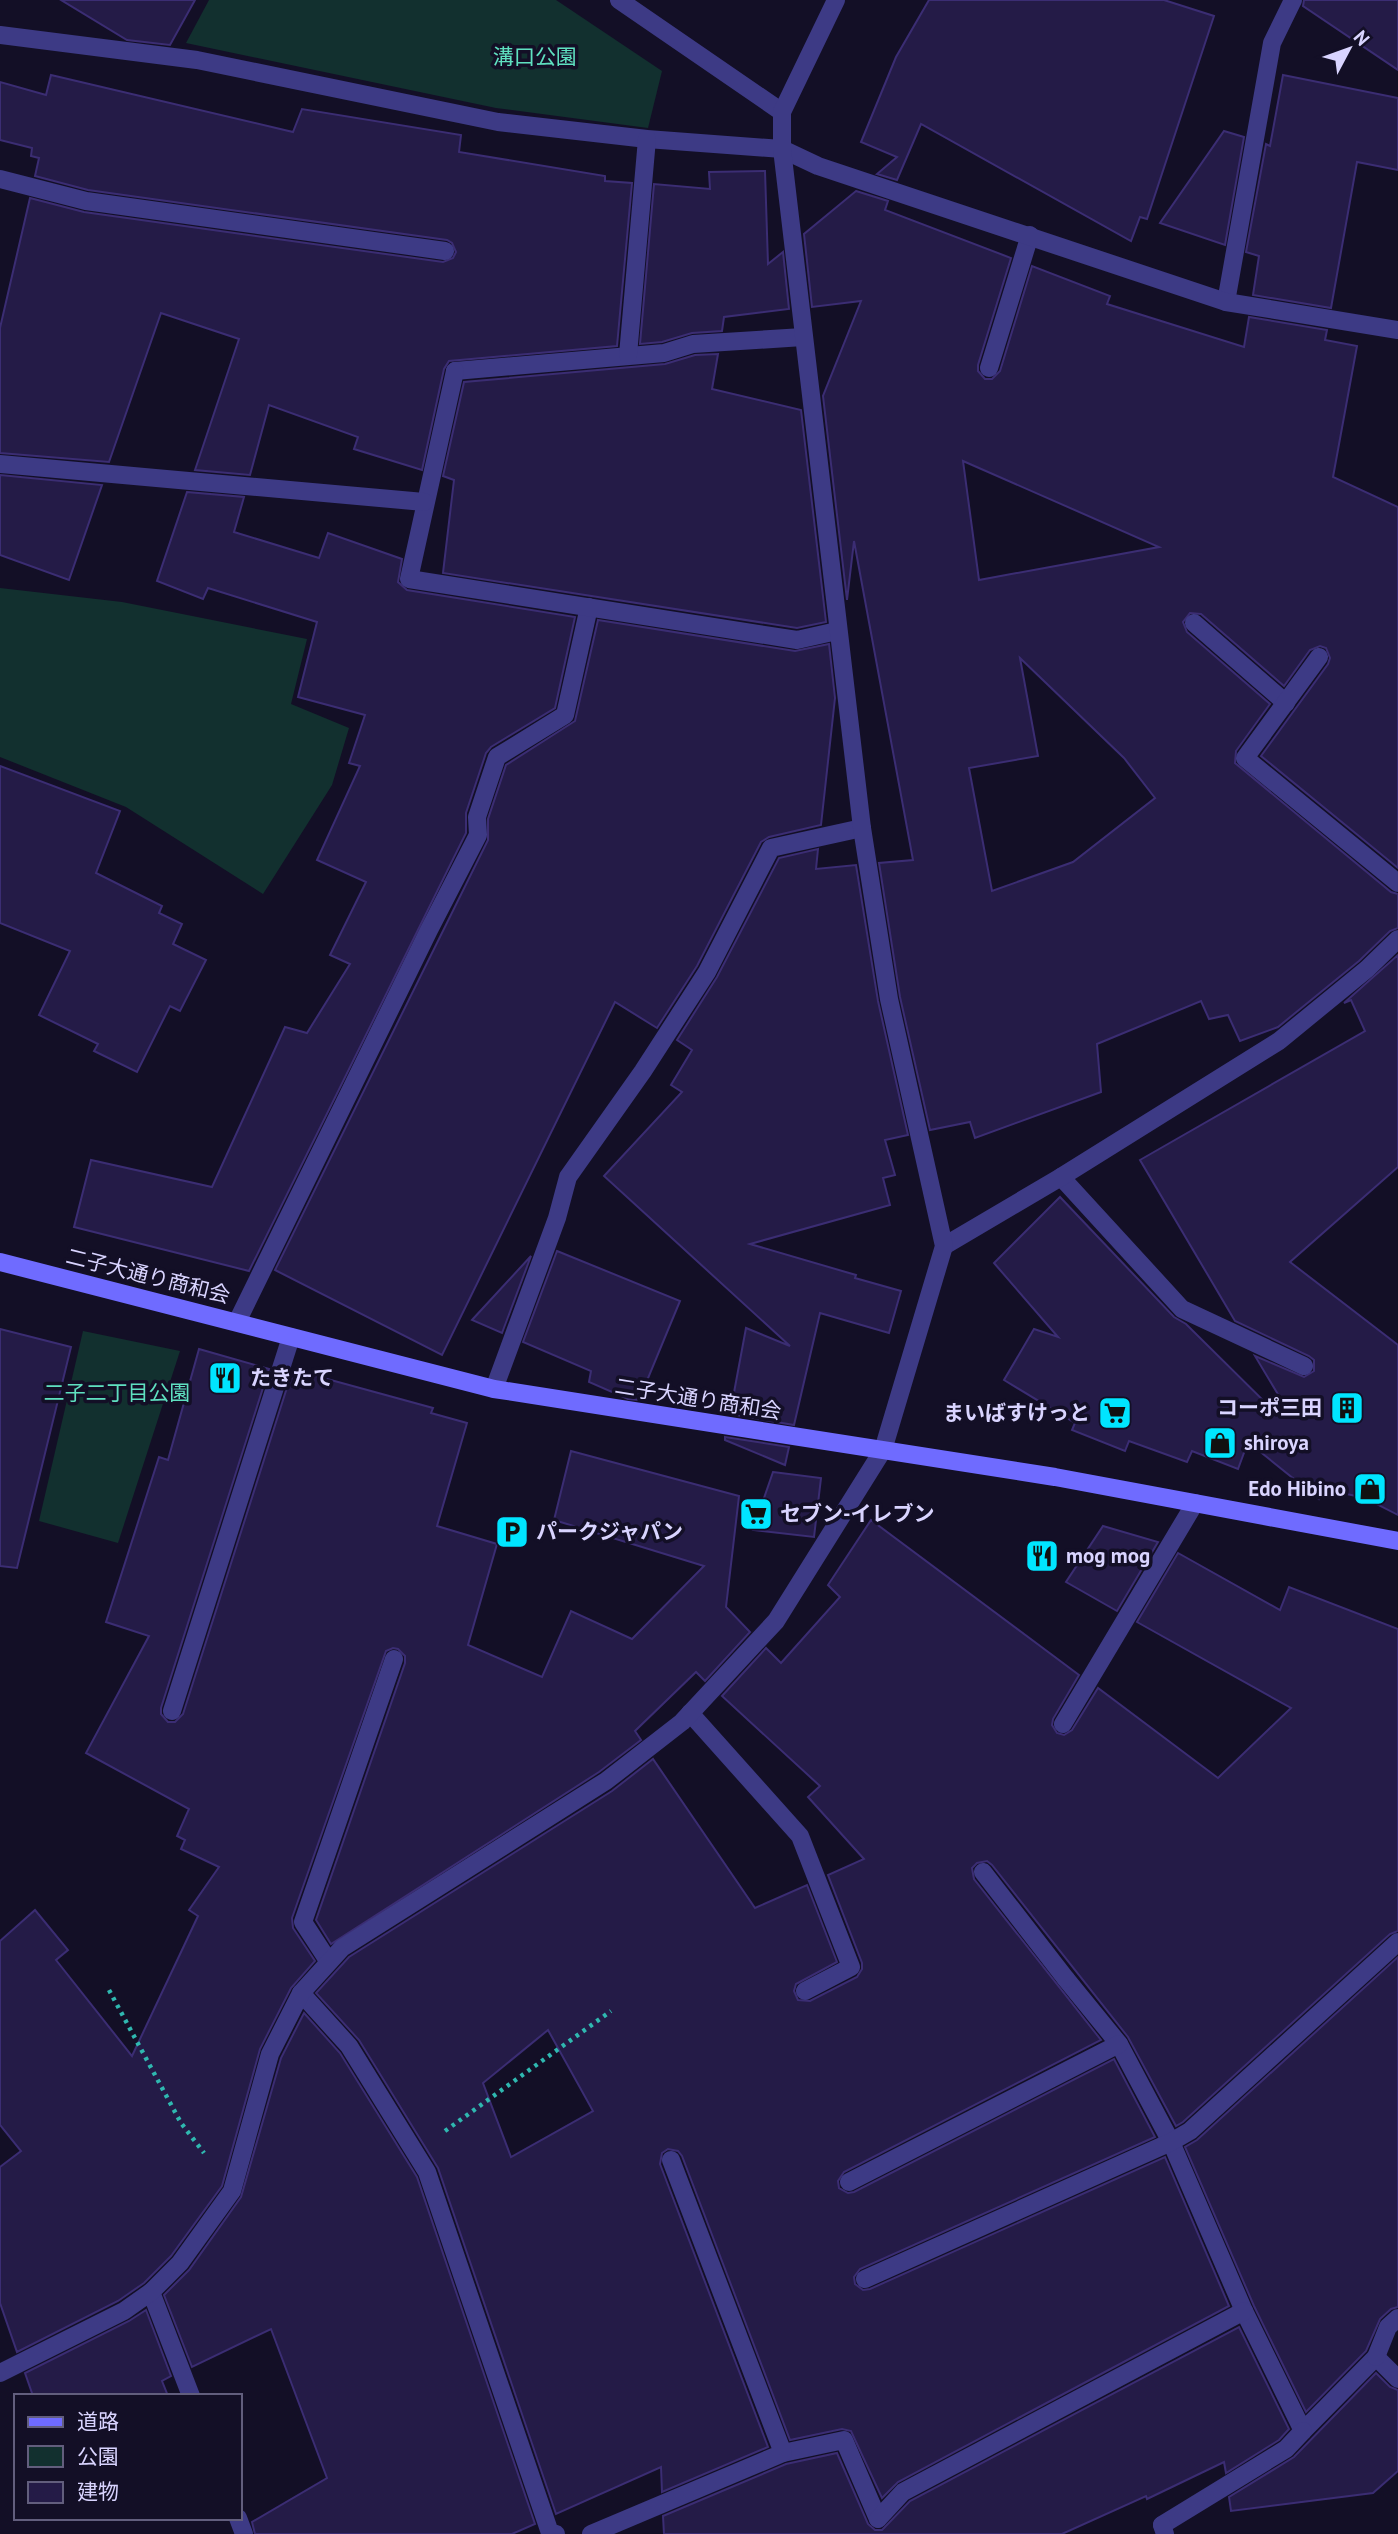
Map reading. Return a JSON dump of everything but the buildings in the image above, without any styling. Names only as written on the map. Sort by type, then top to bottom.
[{"type":"street","points":[[619,0],[782,112]]},
{"type":"street","points":[[0,2373],[124,2311],[151,2292],[180,2263],[232,2191],[270,2054],[301,1993],[342,1948],[606,1781],[682,1722],[776,1621],[883,1450],[944,1246],[889,999],[862,828],[782,149],[782,112],[836,0]]},
{"type":"street","points":[[1226,302],[1272,43],[1293,0]]},
{"type":"street","points":[[0,35],[197,60],[498,122],[647,139],[782,149],[818,166],[1226,302],[1398,330]]},
{"type":"street","points":[[628,355],[647,139]]},
{"type":"street","points":[[0,179],[86,201],[445,251]]},
{"type":"street","points":[[989,368],[1030,235]]},
{"type":"street","points":[[803,337],[693,344],[664,354],[455,371],[409,579],[797,640],[837,631]]},
{"type":"street","points":[[0,464],[424,502]]},
{"type":"street","points":[[237,1322],[478,835],[477,817],[496,757],[565,715],[589,607]]},
{"type":"street","points":[[1194,623],[1286,703]]},
{"type":"street","points":[[1319,657],[1245,758],[1398,883]]},
{"type":"street","points":[[494,1389],[557,1218],[568,1177],[643,1071],[707,972],[771,848],[862,828]]},
{"type":"street","points":[[944,1246],[1061,1177],[1279,1041],[1367,969],[1398,939]]},
{"type":"street","points":[[1061,1177],[1182,1310],[1304,1366]]},
{"type":"street","name":"二子大通り商和会","points":[[0,1262],[494,1389],[1055,1477],[1398,1541]]},
{"type":"street","points":[[172,1711],[291,1337]]},
{"type":"street","points":[[1063,1724],[1195,1503]]},
{"type":"street","points":[[329,1962],[303,1922],[394,1659]]},
{"type":"street","points":[[690,1713],[800,1836],[851,1967],[805,1990]]},
{"type":"street","points":[[982,1872],[1119,2044],[1171,2142],[1244,2311],[1303,2431]]},
{"type":"street","points":[[865,2279],[1191,2131],[1398,1942]]},
{"type":"street","points":[[301,1993],[349,2046],[428,2172],[550,2533],[556,2534]]},
{"type":"street","points":[[849,2182],[1119,2044]]},
{"type":"street","points":[[671,2160],[783,2453]]},
{"type":"street","points":[[151,2292],[190,2394]]},
{"type":"street","points":[[591,2534],[783,2453],[844,2440],[878,2519],[903,2492],[1244,2311]]},
{"type":"street","points":[[1163,2530],[1286,2449],[1376,2357],[1388,2327],[1398,2318]]},
{"type":"street","points":[[1376,2357],[1398,2379]]},
{"type":"path","points":[[109,1990],[181,2123],[232,2191]]},
{"type":"path","points":[[415,2152],[611,2011]]},
{"type":"green space","name":"溝口公園","points":[[209,0],[556,0],[662,71],[648,128],[496,108],[186,43]]},
{"type":"green space","points":[[0,588],[122,602],[307,639],[291,704],[349,728],[332,785],[263,894],[126,807],[0,757]]},
{"type":"green space","name":"二子二丁目公園","points":[[83,1331],[180,1351],[118,1543],[39,1521]]},
{"type":"place","name":"たきたて","points":[[225,1378]]},
{"type":"place","name":"コーポ三田","points":[[1347,1408]]},
{"type":"place","name":"まいばすけっと","points":[[1115,1413]]},
{"type":"place","name":"shiroya","points":[[1220,1443]]},
{"type":"place","name":"Edo Hibino","points":[[1370,1489]]},
{"type":"place","name":"セブン-イレブン","points":[[756,1514]]},
{"type":"place","name":"パークジャパン","points":[[512,1532]]},
{"type":"place","name":"mog mog","points":[[1042,1556]]}]
